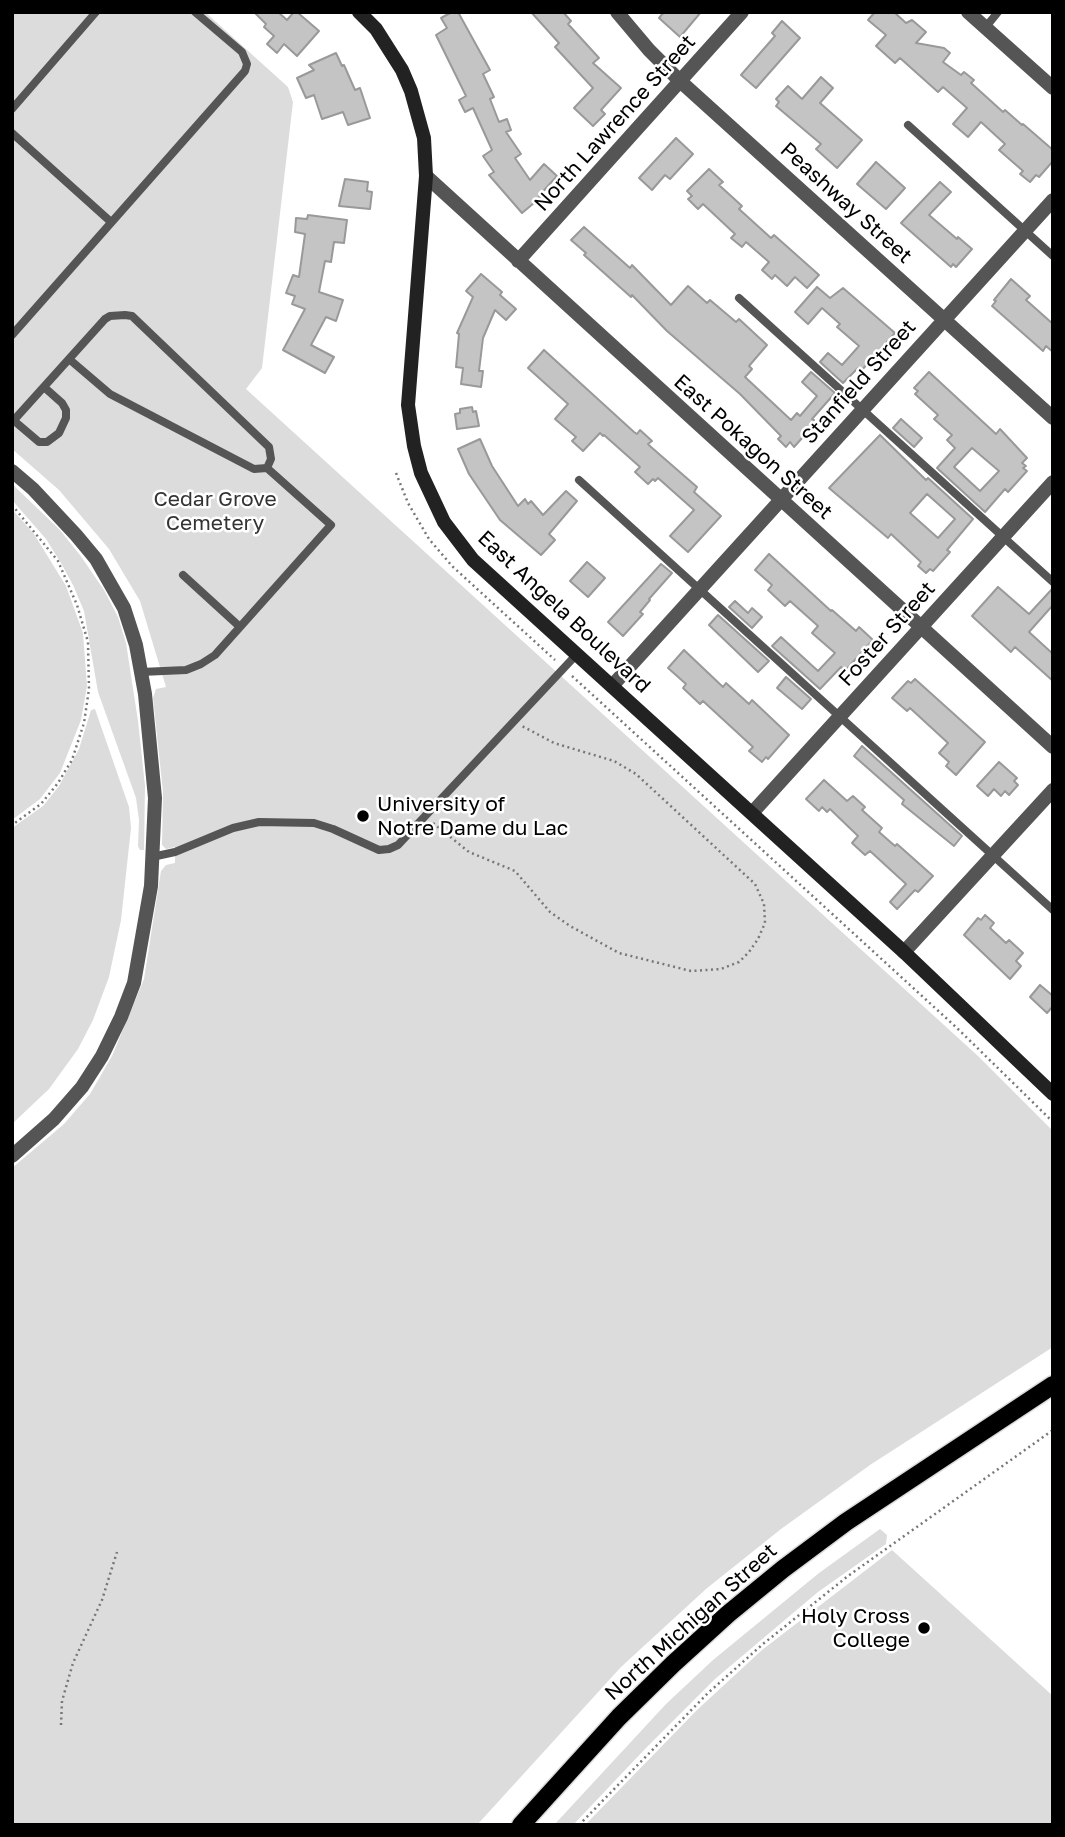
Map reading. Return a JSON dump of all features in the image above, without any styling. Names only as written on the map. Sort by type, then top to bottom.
[{"type":"main road","name":"East Angela Boulevard","points":[[359,12],[393,53],[411,90],[424,138],[426,176],[408,393],[409,419],[421,473],[444,522],[473,560],[904,952],[1053,1094]]},
{"type":"main road","name":"North Michigan Street","points":[[521,1825],[619,1717],[673,1664],[773,1576],[846,1522],[1053,1385]]},
{"type":"street","name":"Peashway Street","points":[[617,12],[680,81],[1053,418]]},
{"type":"street","name":"North Lawrence Street","points":[[518,261],[742,12]]},
{"type":"street","points":[[968,12],[1053,88]]},
{"type":"street","name":"East Pokagon Street","points":[[426,176],[1053,747]]},
{"type":"street","name":"Stanfield Street","points":[[612,686],[1053,200]]},
{"type":"street","points":[[12,471],[58,514],[101,568],[124,608],[136,645],[145,694],[155,798],[151,886],[141,951],[134,983],[121,1017],[102,1056],[82,1087],[54,1119],[12,1156]]},
{"type":"street","name":"Foster Street","points":[[752,813],[1053,482]]},
{"type":"street","points":[[904,952],[1053,790]]},
{"type":"lane","points":[[12,109],[96,12]]},
{"type":"lane","points":[[12,335],[245,71],[247,64],[242,52],[195,12]]},
{"type":"lane","points":[[985,28],[999,12]]},
{"type":"lane","points":[[908,125],[1053,256]]},
{"type":"lane","points":[[12,133],[111,222]]},
{"type":"lane","points":[[739,298],[1053,582]]},
{"type":"lane","points":[[44,387],[62,403],[66,418],[60,433],[47,442],[40,442],[13,419],[110,316],[131,316],[269,447],[271,459],[267,467]]},
{"type":"lane","points":[[69,359],[110,394],[254,469],[267,467]]},
{"type":"lane","points":[[141,672],[186,670],[215,655],[331,525],[267,467]]},
{"type":"lane","points":[[579,480],[1053,910]]},
{"type":"lane","points":[[183,575],[240,627]]},
{"type":"lane","points":[[152,857],[175,852],[233,828],[259,822],[314,823],[379,850],[398,845],[577,654]]},
{"type":"path","points":[[396,473],[408,503],[429,539],[452,566],[957,1028],[1053,1122]]},
{"type":"path","points":[[12,505],[58,561],[77,605],[88,642],[89,689],[84,723],[72,760],[41,804],[12,825]]},
{"type":"path","points":[[426,816],[468,852],[515,871],[550,912],[619,953],[691,971],[721,969],[739,962],[749,952],[765,923],[764,904],[755,884],[738,867],[636,774],[614,761],[536,735],[516,720]]},
{"type":"path","points":[[579,1825],[698,1702],[763,1644],[848,1576],[1053,1430]]},
{"type":"path","points":[[61,1725],[62,1701],[73,1663],[102,1600],[117,1552]]},
{"type":"green space","name":"University of Notre Dame du Lac","points":[[12,12],[205,12],[288,87],[293,102],[262,368],[246,389],[978,1056],[1053,1131],[1053,1347],[870,1465],[781,1529],[706,1589],[621,1667],[477,1825],[12,1825],[12,1168],[64,1124],[90,1094],[112,1056],[144,979],[161,871],[166,865],[175,863],[175,847],[166,849],[162,845],[163,792],[153,698],[156,689],[166,687],[140,601],[109,549],[59,490],[12,449]]},
{"type":"green space","points":[[12,484],[59,529],[80,555],[104,590],[118,617],[126,643],[138,721],[145,786],[144,850],[140,850],[138,846],[136,798],[98,692],[84,611],[73,585],[46,539],[12,500]]},
{"type":"green space","points":[[12,509],[34,534],[66,586],[83,633],[87,686],[81,720],[60,773],[40,799],[12,820]]},
{"type":"green space","points":[[95,709],[129,807],[131,828],[121,920],[109,977],[93,1020],[78,1049],[49,1089],[12,1124],[12,828],[43,806],[59,786],[79,749],[91,710]]},
{"type":"green space","points":[[880,1529],[887,1535],[886,1544],[818,1592],[715,1679],[573,1825],[554,1825],[666,1704],[713,1660],[819,1573]]},
{"type":"green space","name":"Holy Cross College","points":[[892,1550],[1053,1696],[1053,1822],[1050,1825],[585,1825],[697,1710],[762,1650]]},
{"type":"building","points":[[254,12],[278,12],[287,20],[297,12],[319,31],[297,56],[284,44],[277,53],[267,44],[274,36]]},
{"type":"building","points":[[458,12],[490,70],[483,74],[494,97],[490,99],[499,122],[507,119],[511,130],[506,132],[521,154],[515,158],[530,180],[544,164],[557,176],[540,198],[522,213],[489,175],[494,172],[483,156],[492,150],[473,108],[465,112],[459,100],[466,96],[436,35],[447,28],[441,18]]},
{"type":"building","points":[[531,12],[563,12],[571,21],[568,24],[599,58],[593,63],[621,88],[601,110],[605,114],[593,126],[574,108],[593,88],[555,47],[559,43]]},
{"type":"building","points":[[664,12],[701,12],[680,37],[659,18]]},
{"type":"building","points":[[875,12],[894,12],[906,23],[912,20],[926,32],[916,43],[944,48],[950,53],[943,62],[961,75],[964,72],[974,80],[971,83],[1003,112],[1005,110],[1053,150],[1053,161],[1039,177],[1036,175],[1030,182],[1020,174],[1023,171],[999,150],[1005,144],[981,122],[968,137],[953,124],[967,108],[943,87],[938,92],[900,58],[895,63],[876,46],[886,35],[868,20]]},
{"type":"building","points":[[782,21],[800,38],[756,88],[741,75],[775,36],[772,33]]},
{"type":"building","points":[[336,53],[355,90],[360,88],[370,118],[348,125],[343,112],[322,119],[314,95],[306,98],[297,78],[314,70],[309,65]]},
{"type":"building","points":[[821,77],[833,88],[820,103],[862,140],[837,168],[816,149],[821,144],[776,106],[779,102],[776,99],[788,86],[802,99]]},
{"type":"building","points":[[676,138],[693,154],[670,179],[665,175],[652,190],[639,178]]},
{"type":"building","points":[[876,162],[905,188],[886,209],[857,184]]},
{"type":"building","points":[[709,169],[723,182],[719,185],[742,206],[739,209],[771,238],[774,235],[819,275],[807,288],[795,277],[787,286],[775,275],[772,279],[762,270],[769,262],[746,242],[742,247],[731,238],[735,234],[703,204],[698,209],[688,199],[692,196],[687,191]]},
{"type":"building","points":[[345,179],[368,182],[367,191],[372,192],[370,209],[339,206]]},
{"type":"building","points":[[940,182],[951,192],[929,215],[972,249],[956,267],[953,264],[951,267],[901,223]]},
{"type":"building","points":[[308,215],[347,220],[344,243],[334,242],[331,262],[325,261],[319,292],[343,300],[336,321],[326,317],[311,345],[334,357],[325,373],[283,350],[305,309],[292,304],[295,296],[286,293],[293,275],[299,277],[305,234],[295,232],[296,218],[307,219]]},
{"type":"building","points":[[584,227],[630,268],[632,265],[671,305],[688,286],[707,303],[710,300],[736,322],[739,319],[767,345],[749,366],[752,369],[745,377],[791,420],[797,413],[800,416],[817,396],[802,382],[811,372],[835,393],[812,419],[812,427],[794,447],[790,442],[786,447],[778,439],[781,436],[740,394],[584,255],[586,253],[571,240]]},
{"type":"building","points":[[481,274],[502,292],[500,295],[516,309],[506,320],[495,310],[483,338],[479,371],[483,371],[481,387],[461,384],[463,368],[456,367],[457,333],[473,297],[466,291]]},
{"type":"building","points":[[1011,279],[1030,296],[1026,300],[1053,324],[1053,352],[1046,346],[1043,351],[992,306]]},
{"type":"building","points":[[817,287],[830,298],[843,288],[895,333],[861,371],[858,368],[843,383],[820,362],[828,353],[842,365],[859,346],[837,327],[840,324],[822,308],[808,324],[795,312]]},
{"type":"building","points":[[544,350],[634,432],[637,434],[640,430],[652,441],[648,444],[697,487],[694,492],[721,516],[688,552],[670,536],[694,510],[658,478],[648,484],[635,472],[640,467],[604,435],[600,433],[583,451],[572,441],[576,437],[555,419],[568,404],[528,368]]},
{"type":"building","points":[[929,372],[996,434],[1000,429],[1027,458],[1022,463],[1027,471],[1008,492],[1005,489],[985,512],[937,468],[955,448],[947,440],[952,435],[934,419],[938,415],[915,394],[918,391],[914,388]],"holes":[[[972,448],[999,471],[980,491],[954,467]]]},
{"type":"building","points":[[472,407],[473,412],[476,411],[479,426],[457,429],[455,414],[460,413],[460,409]]},
{"type":"building","points":[[901,419],[922,438],[914,447],[893,428]]},
{"type":"building","points":[[880,435],[926,480],[928,478],[973,519],[947,550],[950,552],[933,571],[930,569],[926,573],[918,566],[921,562],[891,534],[888,538],[829,488]],"holes":[[[927,494],[955,519],[938,538],[910,513]]]},
{"type":"building","points":[[480,439],[492,466],[518,506],[525,499],[528,504],[531,501],[543,515],[566,491],[577,501],[549,534],[555,540],[541,555],[500,520],[469,474],[458,449]]},
{"type":"building","points":[[769,554],[831,611],[856,631],[859,627],[873,640],[845,671],[841,667],[820,689],[772,646],[781,637],[818,671],[835,653],[812,633],[818,626],[790,601],[785,606],[768,590],[772,585],[755,570]]},
{"type":"building","points":[[587,562],[605,578],[588,597],[570,581]]},
{"type":"building","points":[[661,564],[672,573],[649,599],[640,612],[643,614],[623,636],[608,622]]},
{"type":"building","points":[[998,587],[1029,614],[1053,588],[1053,605],[1029,632],[1053,654],[1053,681],[1015,647],[1011,652],[972,616]]},
{"type":"building","points":[[735,601],[748,613],[752,608],[762,617],[752,628],[729,607]]},
{"type":"building","points":[[718,615],[769,661],[758,672],[709,625]]},
{"type":"building","points":[[684,650],[723,687],[726,683],[749,704],[752,700],[789,735],[768,759],[766,757],[762,762],[749,751],[753,747],[703,701],[700,704],[683,688],[686,684],[668,668]]},
{"type":"building","points":[[786,677],[811,699],[802,709],[777,688]]},
{"type":"building","points":[[915,679],[985,742],[956,775],[946,766],[949,762],[939,753],[948,743],[910,708],[907,711],[892,698],[908,681],[911,683]]},
{"type":"building","points":[[862,746],[962,836],[954,846],[902,804],[904,800],[854,756]]},
{"type":"building","points":[[999,762],[1017,778],[1014,781],[1018,785],[1009,795],[1005,791],[1001,796],[994,789],[988,796],[977,786]]},
{"type":"building","points":[[824,780],[847,801],[853,796],[865,807],[862,810],[882,828],[879,832],[933,876],[897,909],[890,902],[906,884],[870,851],[865,855],[852,843],[858,836],[830,809],[827,812],[822,807],[819,811],[806,799]]},
{"type":"building","points":[[985,915],[994,923],[990,928],[1006,943],[1009,940],[1023,953],[1016,961],[1021,966],[1010,979],[964,935],[978,918],[981,920]]},
{"type":"building","points":[[1040,985],[1053,996],[1053,1006],[1047,1013],[1030,997]]},
{"type":"place","name":"University of Notre Dame du Lac","points":[[363,816]]},
{"type":"place","name":"Holy Cross College","points":[[924,1628]]},
{"type":"park label","name":"Cedar Grove Cemetery","points":[[215,511]]}]
